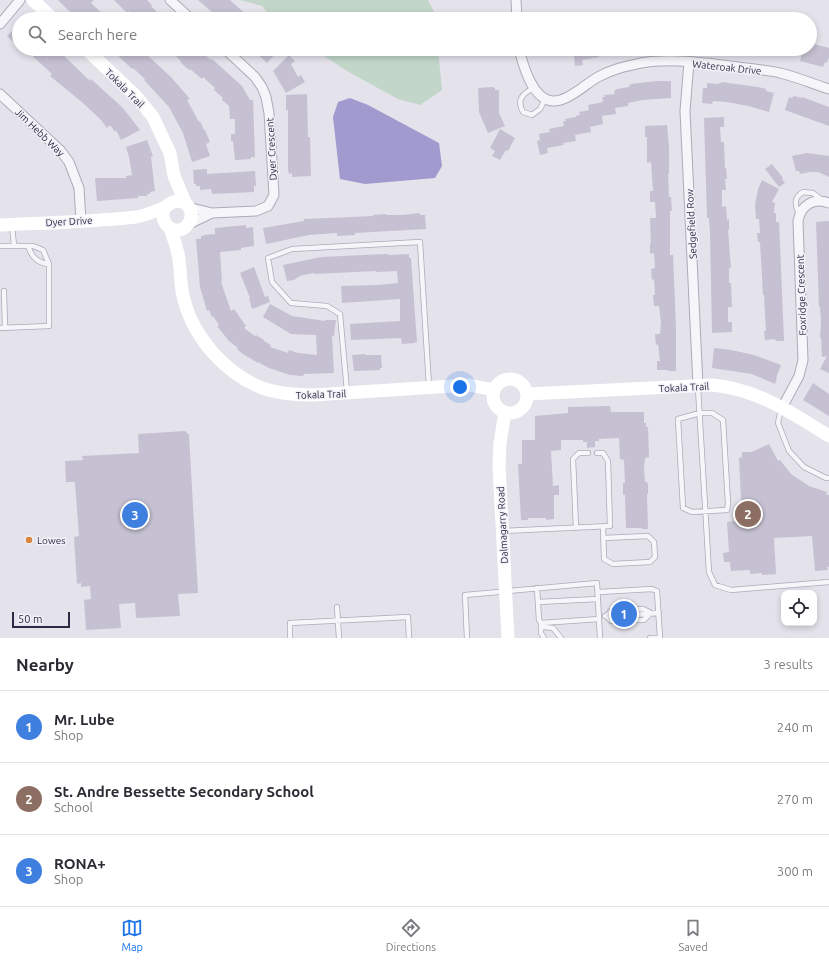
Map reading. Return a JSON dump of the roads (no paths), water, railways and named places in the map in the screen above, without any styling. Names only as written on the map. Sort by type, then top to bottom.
[{"type":"street","points":[[0,24],[20,0]]},
{"type":"street","points":[[33,0],[46,12]]},
{"type":"street","points":[[170,0],[183,12]]},
{"type":"street","points":[[516,0],[517,12]]},
{"type":"street","name":"Tokala Trail","points":[[93,56],[136,96],[153,117],[170,153],[174,176],[187,205]]},
{"type":"street","name":"Dyer Crescent","points":[[187,205],[212,213],[256,211],[268,206],[274,195],[269,113],[266,97],[262,87],[255,77],[232,56]]},
{"type":"street","points":[[521,56],[526,71],[536,92],[545,99]]},
{"type":"street","name":"Wateroak Drive","points":[[545,99],[555,101],[565,99],[598,77],[620,67],[662,61],[729,66],[778,73],[829,89]]},
{"type":"street","name":"Sedgefield Row","points":[[689,62],[685,111],[698,386]]},
{"type":"street","name":"Jim Hebb Way","points":[[0,94],[60,150],[69,162],[79,188],[81,220]]},
{"type":"street","name":"Tokala Trail","points":[[167,205],[174,176]]},
{"type":"street","points":[[177,201],[187,205],[191,215],[186,226],[174,230],[168,227],[162,216],[167,205],[177,201]]},
{"type":"street","points":[[799,214],[809,203],[816,201],[826,202]]},
{"type":"street","name":"Dyer Drive","points":[[6,225],[138,216],[167,205]]},
{"type":"street","name":"Dyer Crescent","points":[[186,226],[212,213]]},
{"type":"street","name":"Foxridge Crescent","points":[[782,408],[799,376],[803,360],[799,214]]},
{"type":"street","name":"Dyer Drive","points":[[138,216],[153,220],[168,227]]},
{"type":"street","name":"Tokala Trail","points":[[179,259],[186,226]]},
{"type":"street","name":"Tokala Trail","points":[[168,227],[179,259],[184,299],[192,322],[205,343],[222,361],[241,376],[262,388],[288,394],[313,395],[469,385],[494,390]]},
{"type":"street","points":[[507,379],[512,379],[522,384],[527,394],[527,400],[521,409],[516,412],[505,412],[496,406],[493,395],[494,390],[502,381],[507,379]]},
{"type":"street","name":"Tokala Trail","points":[[527,394],[713,385],[737,389],[760,397],[782,408],[829,436]]},
{"type":"street","name":"Dalmagarry Road","points":[[505,412],[500,443],[499,466],[508,638]]},
{"type":"lane","points":[[534,88],[525,92],[522,97],[520,107],[523,112],[532,115],[540,109],[545,99]]},
{"type":"lane","points":[[799,214],[795,205],[796,199],[799,194],[803,192],[813,193],[826,202]]},
{"type":"lane","points":[[6,225],[14,245]]},
{"type":"lane","points":[[347,393],[340,314],[327,306],[291,303],[272,282],[268,258],[292,249],[420,242],[429,388]]},
{"type":"lane","points":[[0,246],[33,246],[43,250],[49,264],[49,326],[2,328],[4,291]]},
{"type":"lane","points":[[28,246],[30,253],[37,260],[42,263],[49,264]]},
{"type":"lane","points":[[698,386],[708,572],[715,585],[731,590],[829,582]]},
{"type":"lane","points":[[782,408],[778,423],[789,451],[804,467],[826,478],[829,478]]},
{"type":"lane","points":[[712,413],[723,420],[728,503],[727,510],[705,512],[692,512],[683,508],[678,419],[712,413]]},
{"type":"lane","points":[[576,528],[573,459],[579,453],[588,453]]},
{"type":"lane","points":[[502,532],[610,526],[608,461],[603,453],[597,453]]},
{"type":"lane","points":[[603,527],[604,559],[613,564],[650,562],[655,556],[654,542],[648,536],[604,538]]},
{"type":"lane","points":[[467,638],[466,595],[597,583],[599,592],[600,638]]},
{"type":"lane","points":[[537,588],[539,620],[544,627],[553,628],[561,638]]},
{"type":"lane","points":[[599,592],[652,589],[657,591],[660,638],[650,638]]},
{"type":"lane","points":[[538,602],[598,598]]},
{"type":"lane","points":[[338,607],[339,638]]},
{"type":"lane","points":[[541,622],[599,618],[606,616],[611,611],[619,613]]},
{"type":"lane","points":[[630,612],[659,613]]},
{"type":"lane","points":[[631,620],[644,620],[651,613]]},
{"type":"lane","points":[[606,616],[611,621],[619,621]]},
{"type":"lane","points":[[290,638],[290,623],[408,617],[409,638]]},
{"type":"lane","points":[[541,622],[541,633],[544,638]]},
{"type":"place","name":"St. Andre Bessette Secondary School","points":[[748,514]]},
{"type":"place","name":"RONA+","points":[[135,515]]},
{"type":"place","name":"Lowes","points":[[29,540]]},
{"type":"place","name":"Mr. Lube","points":[[624,614]]}]
